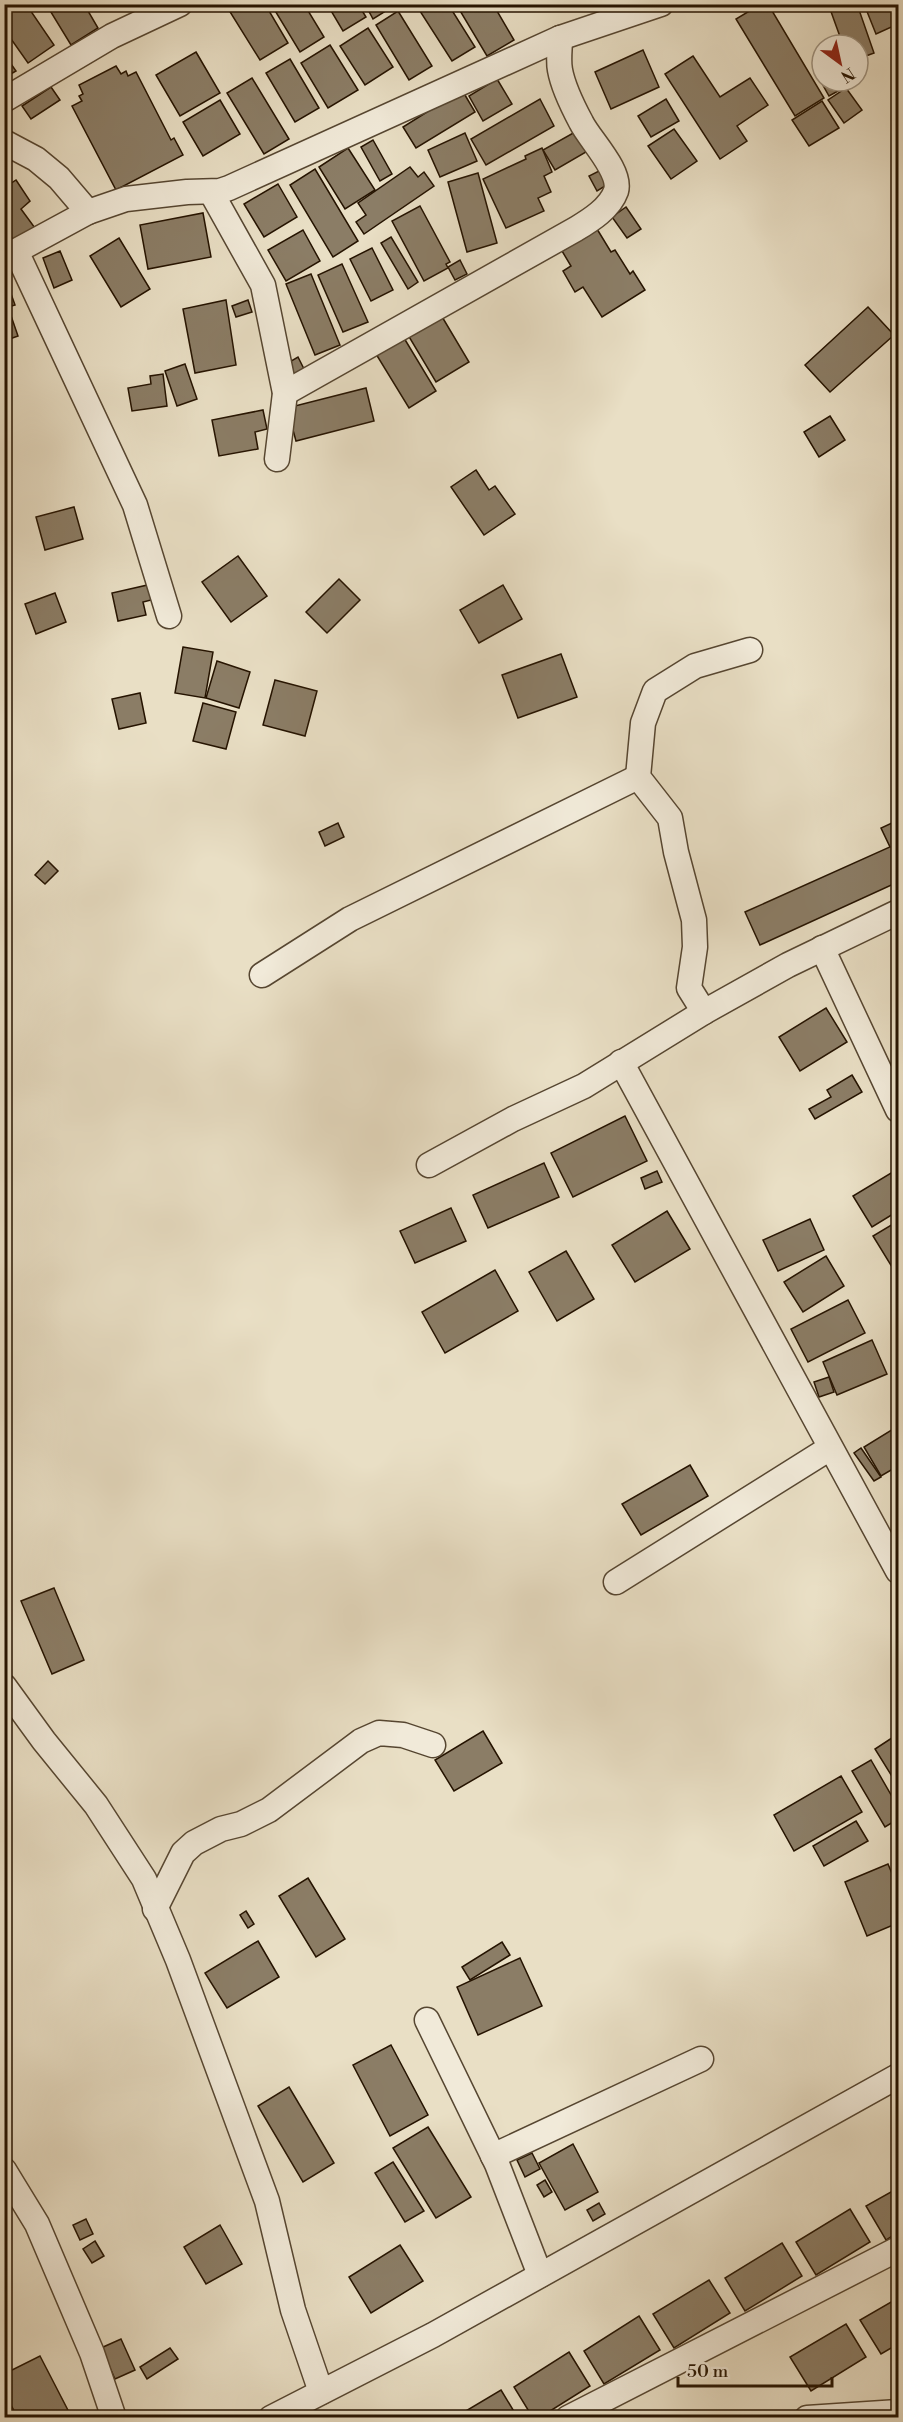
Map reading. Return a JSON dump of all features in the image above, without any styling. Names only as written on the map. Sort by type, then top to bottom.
[{"type":"street","points":[[4,100],[112,36],[180,4]]},
{"type":"street","points":[[169,616],[135,505],[16,250],[88,212],[126,199],[187,192],[211,192],[229,188],[560,38],[661,4]]},
{"type":"street","points":[[285,393],[576,229],[596,216],[606,205],[616,190],[615,178],[581,123],[570,97],[560,70],[560,38]]},
{"type":"street","points":[[4,142],[36,159],[59,178],[88,212]]},
{"type":"street","points":[[211,192],[263,285],[285,393],[277,459]]},
{"type":"street","points":[[704,1012],[689,988],[695,947],[694,920],[676,852],[670,818],[638,777],[643,723],[655,691],[695,666],[750,650]]},
{"type":"street","points":[[262,975],[350,920],[638,777]]},
{"type":"street","points":[[429,1165],[513,1119],[584,1086],[704,1012],[822,948],[898,912]]},
{"type":"street","points":[[822,948],[898,1110]]},
{"type":"street","points":[[621,1062],[898,1571]]},
{"type":"street","points":[[616,1582],[830,1448]]},
{"type":"street","points":[[4,1686],[44,1741],[96,1805],[144,1879],[178,1960],[267,2201],[293,2310],[321,2392]]},
{"type":"street","points":[[155,1909],[183,1853],[194,1843],[221,1829],[241,1824],[269,1810],[361,1741],[379,1733],[403,1735],[433,1745]]},
{"type":"street","points":[[427,2020],[493,2156],[540,2275]]},
{"type":"street","points":[[493,2156],[701,2059]]},
{"type":"street","points":[[271,2418],[433,2335],[898,2076]]},
{"type":"street","points":[[4,2170],[37,2224],[92,2353],[114,2418]]},
{"type":"street","points":[[568,2418],[898,2249]]},
{"type":"street","points":[[807,2418],[898,2412]]},
{"type":"building","points":[[4,4],[26,4],[54,45],[28,63],[4,29]]},
{"type":"building","points":[[46,4],[84,4],[98,28],[71,45]]},
{"type":"building","points":[[232,4],[265,4],[288,43],[260,60],[227,7]]},
{"type":"building","points":[[271,4],[304,4],[324,37],[300,52]]},
{"type":"building","points":[[327,4],[358,4],[366,17],[343,31]]},
{"type":"building","points":[[365,4],[397,4],[373,19]]},
{"type":"building","points":[[424,4],[448,4],[475,47],[452,61],[418,8]]},
{"type":"building","points":[[456,4],[493,4],[514,40],[487,56]]},
{"type":"building","points":[[761,4],[768,4],[810,74],[810,93],[821,93],[824,98],[795,116],[736,19]]},
{"type":"building","points":[[857,4],[867,33],[839,33],[829,6]]},
{"type":"building","points":[[864,4],[898,4],[898,24],[876,34]]},
{"type":"building","points":[[398,11],[432,66],[409,80],[376,25]]},
{"type":"building","points":[[368,28],[393,67],[365,85],[340,46]]},
{"type":"building","points":[[870,41],[874,53],[870,54]]},
{"type":"building","points":[[330,45],[358,90],[328,108],[301,63]]},
{"type":"building","points":[[643,50],[659,87],[611,109],[595,72]]},
{"type":"building","points":[[196,52],[220,93],[180,116],[156,75]]},
{"type":"building","points":[[4,54],[16,71],[4,78]]},
{"type":"building","points":[[693,56],[720,97],[750,78],[768,105],[737,126],[747,141],[720,159],[665,74]]},
{"type":"building","points":[[290,59],[319,108],[295,122],[266,73]]},
{"type":"building","points":[[116,66],[121,74],[126,71],[128,76],[136,72],[171,140],[174,138],[183,155],[116,190],[72,106],[82,101],[79,96],[83,94],[79,85]]},
{"type":"building","points":[[252,78],[289,139],[264,154],[227,93]]},
{"type":"building","points":[[497,79],[512,104],[483,121],[469,96]]},
{"type":"building","points":[[51,87],[60,100],[31,119],[22,106]]},
{"type":"building","points":[[462,90],[475,112],[416,148],[403,127]]},
{"type":"building","points":[[838,93],[850,93],[862,110],[844,123],[828,100]]},
{"type":"building","points":[[540,99],[554,126],[486,165],[471,139]]},
{"type":"building","points":[[666,99],[679,121],[651,137],[638,116]]},
{"type":"building","points":[[220,100],[240,134],[203,156],[183,122]]},
{"type":"building","points":[[822,101],[839,128],[809,146],[792,120]]},
{"type":"building","points":[[674,129],[697,161],[671,179],[648,146]]},
{"type":"building","points":[[575,132],[586,152],[555,170],[543,150]]},
{"type":"building","points":[[465,133],[477,161],[440,177],[428,150]]},
{"type":"building","points":[[373,140],[392,174],[380,181],[361,147]]},
{"type":"building","points":[[348,148],[375,190],[345,209],[319,167]]},
{"type":"building","points":[[542,148],[552,172],[544,176],[551,192],[538,198],[544,211],[506,228],[483,179],[526,159],[525,156]]},
{"type":"building","points":[[410,167],[418,177],[424,172],[434,186],[364,234],[356,222],[366,215],[358,203]]},
{"type":"building","points":[[315,169],[358,241],[333,257],[290,185]]},
{"type":"building","points":[[603,169],[610,183],[597,191],[589,176]]},
{"type":"building","points":[[478,173],[497,243],[467,252],[448,182]]},
{"type":"building","points":[[16,180],[30,201],[21,209],[35,228],[15,243],[4,228],[4,188]]},
{"type":"building","points":[[278,184],[297,217],[264,237],[244,204]]},
{"type":"building","points":[[420,206],[450,262],[446,264],[448,268],[424,281],[392,221]]},
{"type":"building","points":[[626,207],[641,229],[627,238],[612,217]]},
{"type":"building","points":[[203,213],[211,257],[148,269],[140,225]]},
{"type":"building","points":[[597,229],[611,252],[615,250],[630,274],[633,271],[645,290],[602,317],[583,287],[575,292],[563,271],[571,266],[562,251]]},
{"type":"building","points":[[303,230],[320,261],[286,281],[268,250]]},
{"type":"building","points":[[391,237],[418,282],[408,289],[381,243]]},
{"type":"building","points":[[119,238],[150,289],[121,307],[90,256]]},
{"type":"building","points":[[372,248],[393,290],[371,301],[350,259]]},
{"type":"building","points":[[60,251],[72,280],[54,288],[43,258]]},
{"type":"building","points":[[460,260],[467,274],[455,280],[448,267]]},
{"type":"building","points":[[342,264],[368,322],[343,332],[318,275]]},
{"type":"building","points":[[311,274],[340,345],[315,355],[286,284]]},
{"type":"building","points":[[5,277],[15,305],[8,307],[18,336],[4,341]]},
{"type":"building","points":[[226,300],[236,365],[195,373],[183,309]]},
{"type":"building","points":[[248,300],[252,312],[236,317],[232,306]]},
{"type":"building","points":[[868,307],[894,335],[830,392],[805,365]]},
{"type":"building","points":[[441,315],[469,362],[436,382],[408,335]]},
{"type":"building","points":[[404,338],[436,391],[409,408],[376,354]]},
{"type":"building","points":[[298,357],[304,369],[292,376],[286,364]]},
{"type":"building","points":[[185,364],[197,399],[177,406],[165,371]]},
{"type":"building","points":[[163,374],[167,406],[132,411],[128,388],[151,384],[150,376]]},
{"type":"building","points":[[366,388],[374,421],[296,441],[287,408]]},
{"type":"building","points":[[263,410],[267,429],[255,432],[258,449],[219,456],[212,420]]},
{"type":"building","points":[[830,416],[845,440],[819,457],[804,432]]},
{"type":"building","points":[[476,470],[489,490],[495,486],[515,514],[484,535],[451,487]]},
{"type":"building","points":[[74,507],[83,539],[45,550],[36,517]]},
{"type":"building","points":[[238,556],[267,596],[231,622],[202,582]]},
{"type":"building","points":[[339,579],[360,600],[327,633],[306,612]]},
{"type":"building","points":[[152,584],[155,599],[143,602],[146,615],[118,621],[112,593]]},
{"type":"building","points":[[503,585],[522,619],[479,643],[460,610]]},
{"type":"building","points":[[55,593],[66,622],[36,634],[25,604]]},
{"type":"building","points":[[183,647],[213,652],[205,698],[175,693]]},
{"type":"building","points":[[561,654],[577,697],[518,718],[502,675]]},
{"type":"building","points":[[217,661],[250,672],[239,708],[206,698]]},
{"type":"building","points":[[275,680],[317,691],[305,736],[263,725]]},
{"type":"building","points":[[140,693],[146,723],[119,729],[112,699]]},
{"type":"building","points":[[203,703],[236,712],[226,749],[193,741]]},
{"type":"building","points":[[894,822],[898,832],[898,882],[760,945],[745,912],[890,847],[881,828]]},
{"type":"building","points":[[338,823],[344,837],[325,846],[319,832]]},
{"type":"building","points":[[48,861],[58,871],[45,884],[35,875]]},
{"type":"building","points":[[826,1008],[847,1042],[800,1071],[779,1037]]},
{"type":"building","points":[[852,1075],[862,1092],[815,1119],[809,1109],[831,1097],[827,1090]]},
{"type":"building","points":[[625,1116],[647,1161],[573,1197],[551,1153]]},
{"type":"building","points":[[544,1163],[559,1197],[488,1228],[473,1195]]},
{"type":"building","points":[[896,1170],[898,1174],[898,1211],[872,1227],[853,1196]]},
{"type":"building","points":[[657,1171],[662,1182],[645,1189],[641,1178]]},
{"type":"building","points":[[451,1208],[466,1241],[415,1263],[400,1231]]},
{"type":"building","points":[[667,1211],[690,1249],[635,1282],[612,1245]]},
{"type":"building","points":[[810,1219],[824,1250],[778,1271],[763,1240]]},
{"type":"building","points":[[898,1221],[898,1263],[892,1267],[873,1236]]},
{"type":"building","points":[[566,1251],[594,1299],[557,1321],[529,1272]]},
{"type":"building","points":[[826,1256],[844,1286],[803,1312],[784,1282]]},
{"type":"building","points":[[495,1270],[518,1311],[445,1353],[422,1312]]},
{"type":"building","points":[[848,1300],[865,1333],[808,1362],[791,1329]]},
{"type":"building","points":[[872,1340],[887,1374],[837,1395],[823,1362]]},
{"type":"building","points":[[829,1377],[834,1392],[819,1397],[814,1382]]},
{"type":"building","points":[[898,1426],[898,1466],[881,1476],[864,1447]]},
{"type":"building","points":[[861,1448],[881,1477],[874,1481],[854,1453]]},
{"type":"building","points":[[690,1465],[708,1496],[641,1535],[622,1504]]},
{"type":"building","points":[[54,1588],[84,1660],[52,1674],[21,1601]]},
{"type":"building","points":[[483,1731],[502,1763],[454,1791],[435,1760]]},
{"type":"building","points":[[898,1734],[898,1786],[875,1749]]},
{"type":"building","points":[[871,1760],[898,1807],[898,1819],[885,1827],[852,1771]]},
{"type":"building","points":[[841,1776],[862,1812],[794,1851],[774,1815]]},
{"type":"building","points":[[856,1821],[868,1841],[824,1866],[813,1846]]},
{"type":"building","points":[[888,1864],[898,1888],[898,1923],[867,1936],[845,1882]]},
{"type":"building","points":[[308,1878],[345,1939],[316,1957],[279,1896]]},
{"type":"building","points":[[246,1911],[254,1924],[248,1928],[240,1915]]},
{"type":"building","points":[[258,1941],[279,1977],[227,2008],[205,1973]]},
{"type":"building","points":[[502,1942],[510,1955],[470,1980],[462,1967]]},
{"type":"building","points":[[520,1958],[542,2006],[478,2035],[457,1987]]},
{"type":"building","points":[[391,2045],[428,2115],[390,2136],[353,2065]]},
{"type":"building","points":[[289,2087],[334,2163],[303,2182],[258,2106]]},
{"type":"building","points":[[428,2127],[471,2197],[436,2218],[393,2148]]},
{"type":"building","points":[[573,2144],[598,2192],[565,2210],[539,2163]]},
{"type":"building","points":[[532,2153],[540,2169],[525,2177],[517,2160]]},
{"type":"building","points":[[393,2162],[424,2211],[405,2222],[375,2173]]},
{"type":"building","points":[[545,2180],[552,2192],[544,2197],[537,2185]]},
{"type":"building","points":[[898,2188],[898,2232],[886,2240],[866,2206]]},
{"type":"building","points":[[599,2203],[605,2214],[593,2221],[587,2210]]},
{"type":"building","points":[[850,2209],[870,2242],[816,2275],[796,2242]]},
{"type":"building","points":[[86,2219],[93,2234],[80,2240],[73,2225]]},
{"type":"building","points":[[220,2225],[242,2264],[206,2284],[184,2247]]},
{"type":"building","points":[[95,2241],[104,2256],[92,2263],[83,2249]]},
{"type":"building","points":[[782,2243],[802,2276],[745,2311],[725,2278]]},
{"type":"building","points":[[400,2245],[423,2281],[371,2313],[349,2277]]},
{"type":"building","points":[[709,2280],[730,2313],[674,2348],[653,2314]]},
{"type":"building","points":[[898,2298],[898,2344],[881,2354],[860,2320]]},
{"type":"building","points":[[639,2316],[660,2350],[604,2384],[584,2351]]},
{"type":"building","points":[[846,2324],[866,2357],[811,2391],[790,2357]]},
{"type":"building","points":[[121,2339],[135,2370],[115,2379],[101,2348]]},
{"type":"building","points":[[170,2348],[178,2359],[147,2379],[140,2367]]},
{"type":"building","points":[[569,2352],[590,2386],[539,2418],[533,2418],[514,2387]]},
{"type":"building","points":[[40,2356],[72,2418],[18,2418],[4,2392],[4,2374]]},
{"type":"building","points":[[501,2390],[518,2418],[454,2418]]}]
